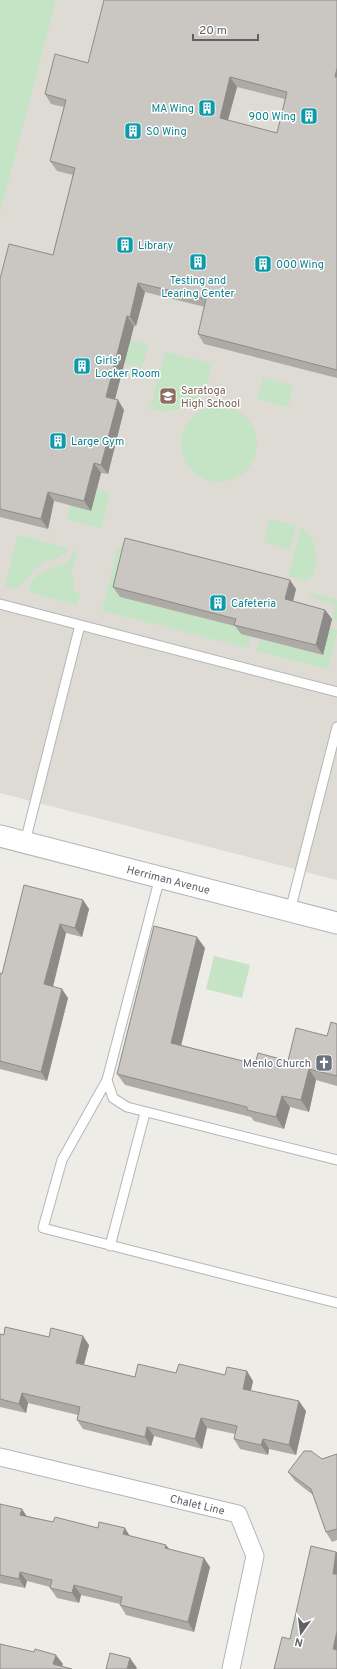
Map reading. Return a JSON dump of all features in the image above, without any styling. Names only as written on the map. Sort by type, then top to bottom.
[{"type":"street","name":"Herriman Avenue","points":[[0,836],[337,923]]},
{"type":"street","name":"Chalet Line","points":[[0,1457],[238,1514],[255,1556],[231,1669]]},
{"type":"lane","points":[[0,604],[337,692]]},
{"type":"lane","points":[[25,842],[80,625]]},
{"type":"lane","points":[[290,911],[337,727]]},
{"type":"lane","points":[[160,877],[107,1080],[62,1160],[43,1228],[337,1303]]},
{"type":"lane","points":[[107,1080],[113,1098],[127,1107],[145,1113],[337,1160]]},
{"type":"lane","points":[[110,1246],[145,1113]]},
{"type":"shaded area","name":"Saratoga High School","points":[[0,0],[337,0],[337,880],[0,793]]},
{"type":"green space","points":[[0,0],[56,0],[0,213]]},
{"type":"green space","points":[[54,322],[148,345],[142,368],[124,363],[129,343]]},
{"type":"green space","points":[[165,352],[212,363],[208,381],[199,397],[192,403],[177,410],[159,411],[150,409]]},
{"type":"green space","points":[[263,378],[293,385],[288,407],[257,399]]},
{"type":"green space","points":[[219,406],[234,409],[246,417],[254,429],[257,444],[254,459],[246,471],[234,479],[219,482],[204,479],[192,471],[184,459],[181,444],[184,429],[192,417],[204,409]]},
{"type":"green space","points":[[96,489],[110,493],[101,528],[67,520],[70,505],[91,511]]},
{"type":"green space","points":[[270,519],[296,526],[290,549],[264,542]]},
{"type":"green space","points":[[301,528],[311,539],[316,553],[315,568],[307,581],[288,576]]},
{"type":"green space","points":[[18,535],[68,548],[60,557],[41,564],[22,584],[15,589],[5,586]]},
{"type":"green space","points":[[118,547],[131,550],[120,597],[243,628],[251,637],[248,648],[102,611]]},
{"type":"green space","points":[[75,550],[77,551],[71,575],[74,581],[74,591],[80,592],[77,605],[30,593],[30,586],[37,575],[64,564],[68,561]]},
{"type":"green space","points":[[310,593],[337,600],[337,621],[332,619],[335,604],[309,597]]},
{"type":"green space","points":[[330,628],[337,630],[337,632],[328,669],[256,651],[259,639]]},
{"type":"green space","points":[[214,956],[250,965],[242,998],[206,989]]},
{"type":"building","points":[[104,0],[337,0],[337,68],[335,77],[337,77],[337,370],[198,334],[206,299],[138,283],[130,317],[127,316],[106,397],[118,400],[101,465],[94,463],[84,501],[48,492],[41,519],[0,509],[0,279],[9,244],[53,255],[75,168],[50,161],[66,100],[45,94],[55,54],[88,63]],"holes":[[[230,77],[287,92],[277,133],[220,118]]]},
{"type":"building","name":"Cafeteria","points":[[125,538],[290,580],[285,599],[325,610],[316,645],[234,625],[236,619],[113,587]]},
{"type":"building","points":[[24,885],[83,900],[75,928],[60,924],[44,984],[62,989],[41,1072],[0,1061],[0,973],[2,974]]},
{"type":"building","points":[[154,926],[197,937],[171,1043],[255,1064],[258,1053],[288,1061],[296,1028],[327,1036],[331,1022],[337,1024],[337,1076],[309,1069],[301,1100],[282,1096],[276,1117],[247,1110],[247,1107],[117,1074]]},
{"type":"building","points":[[5,1327],[49,1337],[51,1328],[83,1336],[76,1363],[135,1377],[138,1364],[176,1373],[179,1364],[225,1375],[227,1367],[247,1371],[243,1389],[299,1401],[289,1445],[263,1439],[261,1445],[234,1439],[237,1426],[201,1418],[195,1439],[147,1427],[145,1437],[77,1420],[80,1407],[22,1393],[19,1404],[0,1399],[0,1334],[4,1335]]},
{"type":"building","points":[[304,1451],[311,1451],[322,1459],[337,1454],[337,1529],[326,1532],[311,1489],[288,1472]]},
{"type":"building","points":[[0,1504],[22,1509],[20,1515],[53,1522],[55,1517],[98,1528],[99,1522],[125,1528],[123,1534],[166,1545],[165,1548],[204,1558],[188,1622],[120,1605],[122,1597],[74,1585],[72,1593],[50,1588],[52,1580],[20,1572],[19,1579],[0,1575]]},
{"type":"building","points":[[311,1546],[336,1552],[333,1574],[337,1574],[337,1631],[333,1649],[337,1650],[337,1669],[274,1669],[282,1637],[290,1639]]},
{"type":"building","points":[[0,1644],[34,1652],[35,1649],[56,1655],[53,1664],[72,1669],[0,1669]]},
{"type":"building","points":[[110,1653],[130,1658],[127,1669],[106,1669]]},
{"type":"place","name":"MA Wing","points":[[207,108]]},
{"type":"place","name":"900 Wing","points":[[309,116]]},
{"type":"place","name":"S0 Wing","points":[[133,131]]},
{"type":"place","name":"Library","points":[[125,245]]},
{"type":"place","name":"Testing and Learing Center","points":[[198,262]]},
{"type":"place","name":"000 Wing","points":[[263,264]]},
{"type":"place","name":"Girls' Locker Room","points":[[82,366]]},
{"type":"place","name":"Saratoga High School","points":[[168,396]]},
{"type":"place","name":"Large Gym","points":[[58,441]]},
{"type":"place","name":"Cafeteria","points":[[218,603]]},
{"type":"place","name":"Menlo Church","points":[[324,1063]]}]
